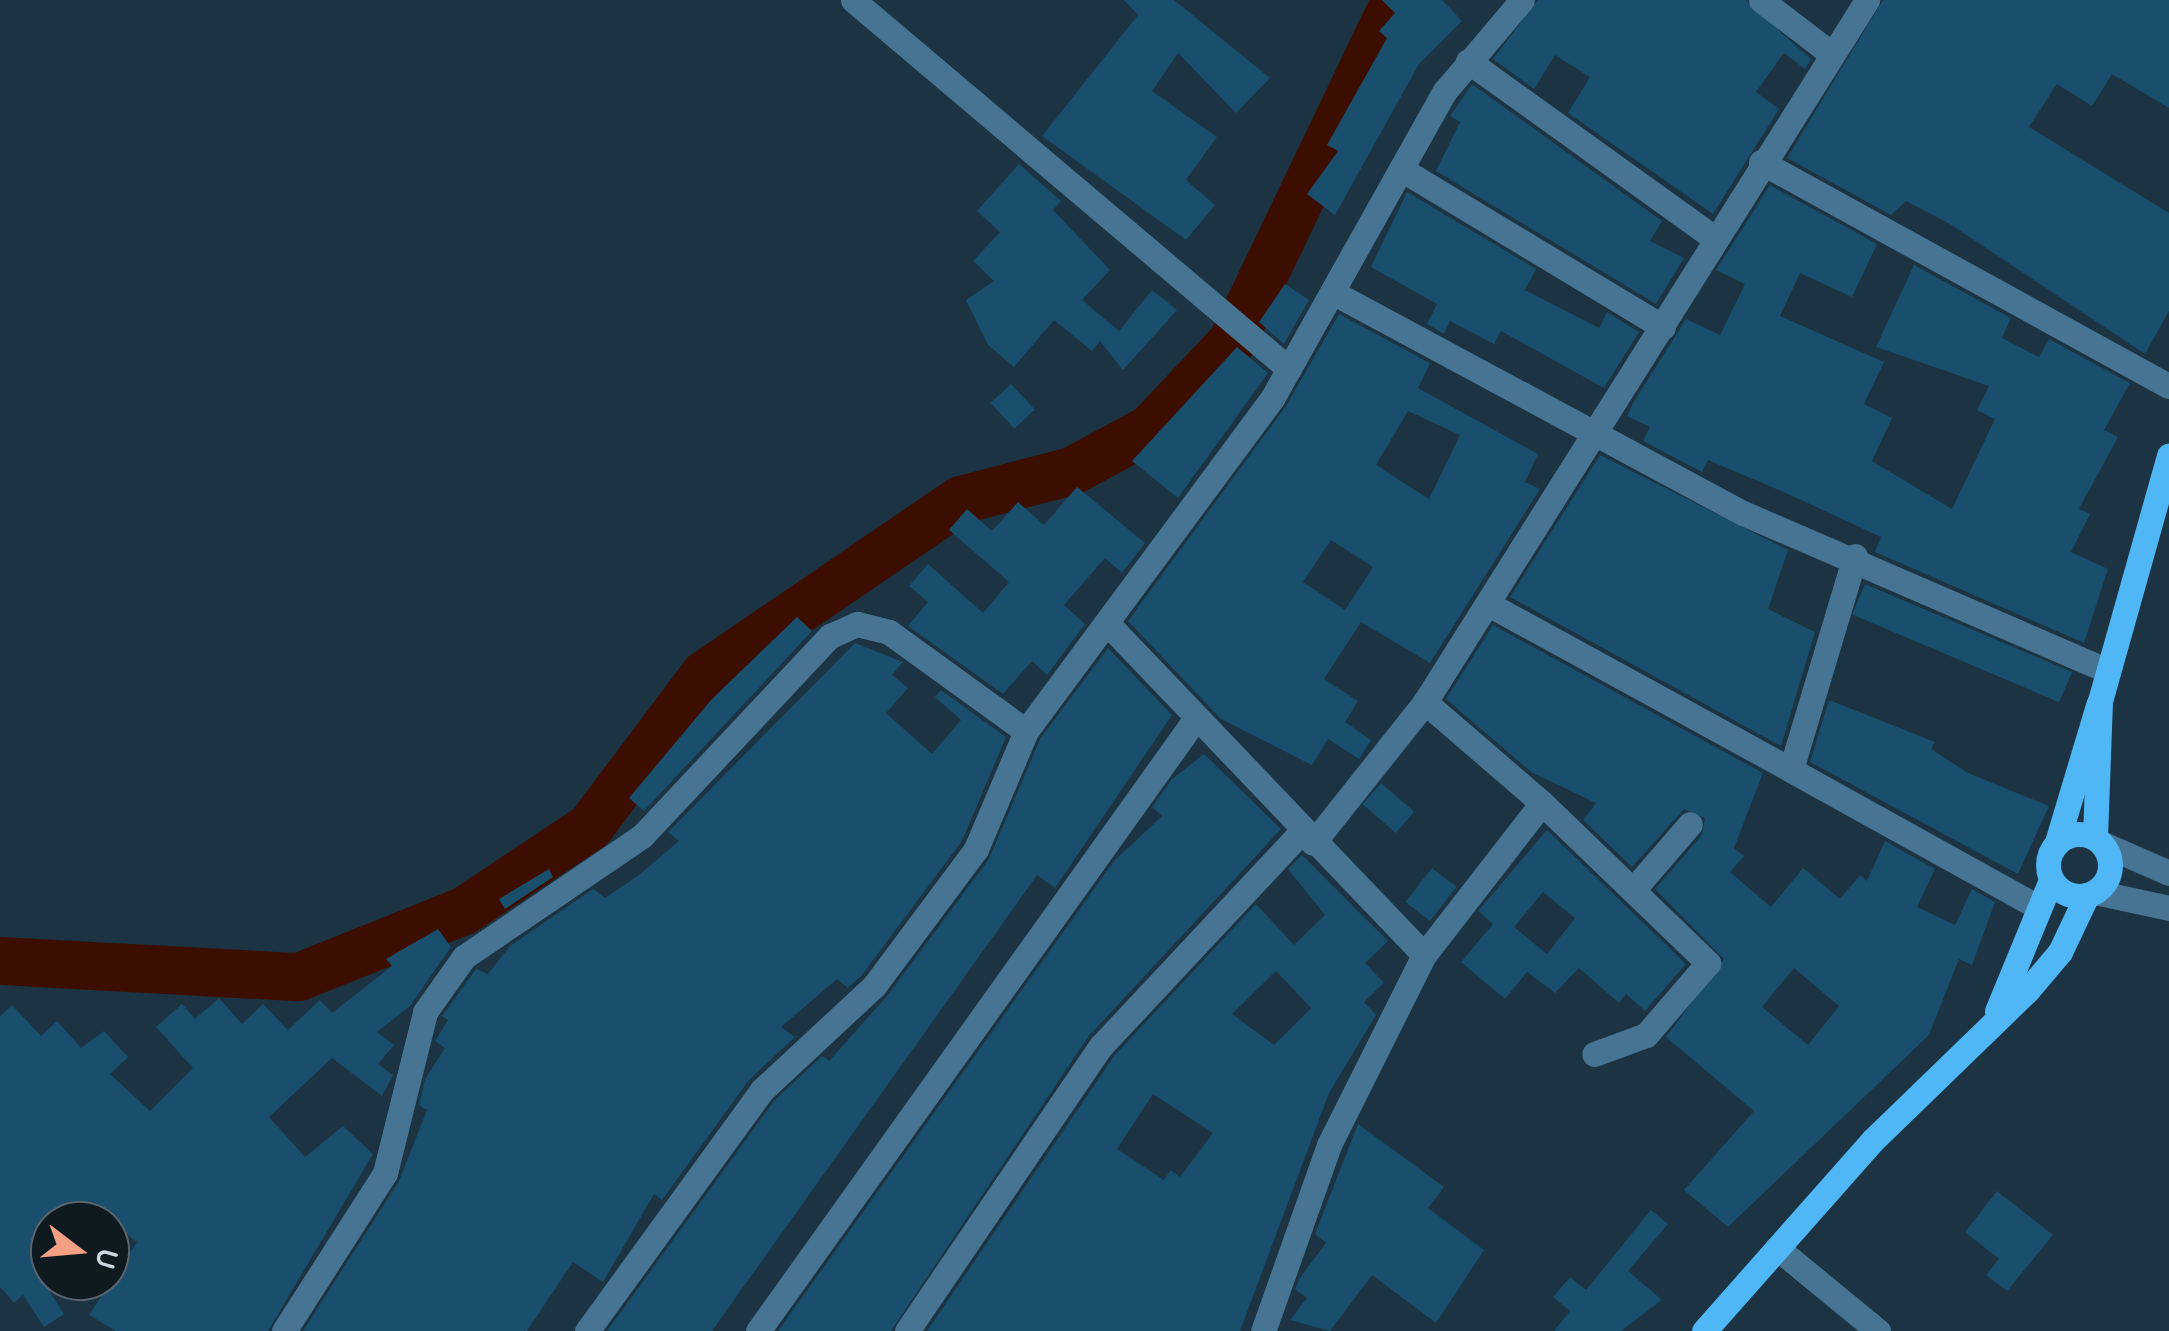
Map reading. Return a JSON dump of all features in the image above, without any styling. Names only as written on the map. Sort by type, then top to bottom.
[{"type":"main road","points":[[1704,1331],[1997,1010],[2060,952],[2091,894],[2110,870],[2099,841],[2100,700],[2169,455]]},
{"type":"main road","points":[[1997,1010],[2036,906],[2051,880],[2082,732],[2100,700]]},
{"type":"main road","points":[[2057,842],[2099,841]]},
{"type":"main road","points":[[2051,880],[2091,894]]},
{"type":"street","points":[[854,0],[1215,313],[1289,369]]},
{"type":"street","points":[[587,1331],[762,1090],[874,986],[976,850],[1026,731],[1289,369],[1401,169],[1468,60],[1522,0]]},
{"type":"street","points":[[1761,0],[1829,52]]},
{"type":"street","points":[[907,1331],[1101,1046],[1308,837],[1425,702],[1598,438],[1761,162],[1829,52],[1868,0]]},
{"type":"street","points":[[1468,60],[1716,239]]},
{"type":"street","points":[[1761,162],[2169,386]]},
{"type":"street","points":[[1401,169],[1663,327]]},
{"type":"street","points":[[1334,293],[1743,513],[1855,556],[2106,670]]},
{"type":"street","points":[[1791,770],[1855,556]]},
{"type":"street","points":[[1490,605],[2036,906]]},
{"type":"street","points":[[1107,623],[1424,954]]},
{"type":"street","points":[[284,1331],[385,1174],[425,1012],[464,957],[642,836],[830,636],[857,624],[889,632],[1026,731]]},
{"type":"street","points":[[1425,702],[1542,803],[1708,963],[1646,1035],[1594,1054]]},
{"type":"street","points":[[758,1331],[1196,718]]},
{"type":"street","points":[[1262,1331],[1328,1145],[1424,954],[1542,803]]},
{"type":"street","points":[[1633,890],[1690,824]]},
{"type":"street","points":[[2099,841],[2169,873]]},
{"type":"street","points":[[2091,894],[2169,908]]},
{"type":"street","points":[[1777,1248],[1878,1331]]},
{"type":"building","points":[[1124,0],[1174,0],[1270,78],[1236,113],[1178,53],[1152,91],[1217,137],[1186,180],[1215,205],[1186,240],[1042,136],[1138,15]]},
{"type":"building","points":[[1382,0],[1442,0],[1462,21],[1419,64],[1335,215],[1307,194],[1338,151],[1327,145],[1387,38],[1379,31],[1395,13]]},
{"type":"building","points":[[1538,0],[1745,0],[1811,59],[1805,69],[1784,53],[1756,92],[1779,109],[1713,214],[1568,113],[1590,77],[1555,55],[1534,89],[1493,59]]},
{"type":"building","points":[[1883,0],[2169,0],[2169,108],[2112,74],[2092,106],[2057,84],[2029,127],[2169,213],[2169,311],[2145,354],[1950,224],[1906,201],[1891,215],[1787,158]]},
{"type":"building","points":[[1472,84],[1662,221],[1650,241],[1684,258],[1656,304],[1436,171],[1460,122],[1450,116]]},
{"type":"building","points":[[1019,164],[1061,201],[1053,210],[1110,270],[1082,300],[1119,331],[1152,290],[1177,310],[1123,370],[1100,341],[1092,351],[1054,320],[1014,367],[988,345],[966,300],[994,281],[973,261],[1000,232],[977,211]]},
{"type":"building","points":[[1770,185],[1877,244],[1852,297],[1800,273],[1780,316],[1884,362],[1864,404],[1892,418],[1872,461],[1952,509],[1995,419],[1977,410],[1989,386],[1876,347],[1914,265],[2011,318],[2002,338],[2039,357],[2049,339],[2130,383],[2104,430],[2118,437],[2079,509],[2090,514],[2071,552],[2108,569],[2084,643],[1875,552],[1881,537],[1786,493],[1708,460],[1702,472],[1643,441],[1650,427],[1627,416],[1633,403],[1686,319],[1720,335],[1745,284],[1716,270]]},
{"type":"building","points":[[1407,192],[1536,269],[1525,290],[1599,328],[1607,312],[1639,332],[1604,388],[1501,331],[1494,344],[1450,321],[1444,334],[1427,324],[1437,304],[1371,267]]},
{"type":"building","points":[[1285,284],[1309,300],[1284,344],[1259,322]]},
{"type":"building","points":[[1339,314],[1430,363],[1418,388],[1538,454],[1525,482],[1540,489],[1430,663],[1361,622],[1324,679],[1358,701],[1345,722],[1371,740],[1359,759],[1328,739],[1312,765],[1221,719],[1128,621],[1286,406]],"holes":[[[1408,411],[1460,435],[1429,499],[1376,465]],[[1331,540],[1373,567],[1345,610],[1303,582]]]},
{"type":"building","points":[[1237,347],[1268,373],[1178,498],[1132,461]]},
{"type":"building","points":[[1011,384],[1035,410],[1014,429],[991,403]]},
{"type":"building","points":[[1600,455],[1788,550],[1768,609],[1815,632],[1781,746],[1510,597]]},
{"type":"building","points":[[1077,487],[1145,543],[1122,573],[1105,558],[1064,605],[1085,624],[1047,675],[1032,661],[1003,694],[908,626],[928,602],[909,586],[928,564],[983,613],[1009,582],[949,530],[967,509],[992,531],[1018,502],[1044,525]]},
{"type":"building","points":[[1865,584],[2072,672],[2059,702],[1852,614]]},
{"type":"building","points":[[797,617],[812,631],[644,811],[629,798],[711,700]]},
{"type":"building","points":[[1493,625],[1763,773],[1734,848],[1744,856],[1730,872],[1771,907],[1803,868],[1840,899],[1860,875],[1867,881],[1885,841],[1935,869],[1917,907],[1955,925],[1972,889],[1995,902],[1972,965],[1959,959],[1929,1035],[1728,1227],[1684,1190],[1754,1111],[1666,1037],[1724,959],[1655,889],[1702,835],[1705,818],[1684,809],[1632,867],[1583,820],[1596,803],[1531,772],[1446,699]],"holes":[[[1794,968],[1839,1006],[1808,1045],[1762,1007]]]},
{"type":"building","points":[[855,643],[903,662],[892,675],[908,688],[886,713],[932,754],[961,720],[935,697],[941,690],[1006,737],[962,841],[862,975],[848,988],[837,979],[781,1027],[795,1037],[749,1080],[662,1200],[654,1194],[603,1282],[573,1262],[527,1331],[303,1331],[399,1181],[427,1110],[419,1105],[425,1079],[445,1048],[435,1041],[448,1020],[442,1016],[476,969],[488,974],[510,946],[593,889],[605,898],[679,841],[668,832]]},
{"type":"building","points":[[1108,648],[1172,715],[1055,888],[1037,875],[712,1331],[607,1331],[774,1101],[822,1056],[829,1061],[887,996],[989,859],[1040,739]]},
{"type":"building","points":[[1829,700],[1935,742],[1931,749],[1968,773],[2049,806],[2018,874],[1810,762]]},
{"type":"building","points":[[1204,754],[1281,829],[1088,1037],[891,1331],[778,1331],[1114,861],[1162,816],[1152,807],[1172,779]]},
{"type":"building","points":[[1381,783],[1414,812],[1396,833],[1363,804]]},
{"type":"building","points":[[1547,830],[1686,964],[1645,1011],[1626,994],[1619,1003],[1579,968],[1555,993],[1527,972],[1505,999],[1461,962],[1493,924],[1478,911]],"holes":[[[1543,892],[1575,918],[1547,954],[1514,927]]]},
{"type":"building","points":[[1302,855],[1388,941],[1365,963],[1384,983],[1364,1002],[1376,1015],[1329,1093],[1240,1331],[927,1331],[1114,1056],[1256,904],[1294,945],[1325,915],[1288,869]],"holes":[[[1276,971],[1311,1008],[1274,1045],[1232,1014]],[[1153,1094],[1213,1133],[1180,1177],[1171,1170],[1164,1180],[1117,1149]]]},
{"type":"building","points":[[1432,868],[1456,887],[1430,921],[1406,902]]},
{"type":"building","points":[[549,869],[553,877],[505,909],[499,899]]},
{"type":"building","points":[[438,929],[451,947],[410,1006],[377,1032],[394,1045],[378,1064],[393,1075],[382,1096],[332,1058],[269,1117],[305,1157],[343,1126],[373,1154],[268,1331],[116,1331],[89,1315],[98,1301],[130,1301],[130,1253],[137,1242],[130,1237],[130,1201],[30,1201],[30,1301],[56,1301],[64,1314],[44,1327],[23,1295],[14,1303],[0,1287],[0,1016],[12,1005],[41,1036],[57,1021],[81,1048],[104,1031],[128,1057],[110,1074],[150,1111],[193,1068],[156,1027],[182,1004],[195,1019],[219,998],[242,1024],[263,1004],[288,1030],[320,1000],[332,1013],[392,966],[386,959]]},
{"type":"building","points":[[1358,1124],[1444,1187],[1428,1208],[1484,1250],[1436,1323],[1372,1275],[1330,1331],[1290,1320],[1307,1298],[1295,1289],[1326,1243],[1315,1234]]},
{"type":"building","points":[[1997,1191],[2053,1235],[2007,1291],[1986,1275],[1999,1259],[1965,1232]]},
{"type":"building","points":[[1651,1210],[1668,1224],[1628,1271],[1662,1300],[1621,1331],[1554,1331],[1570,1311],[1553,1297],[1570,1277],[1586,1290]]},
{"type":"waterway","points":[[0,961],[299,977],[464,911],[590,827],[704,675],[961,500],[1072,471],[1150,429],[1232,342],[1396,0]]}]
